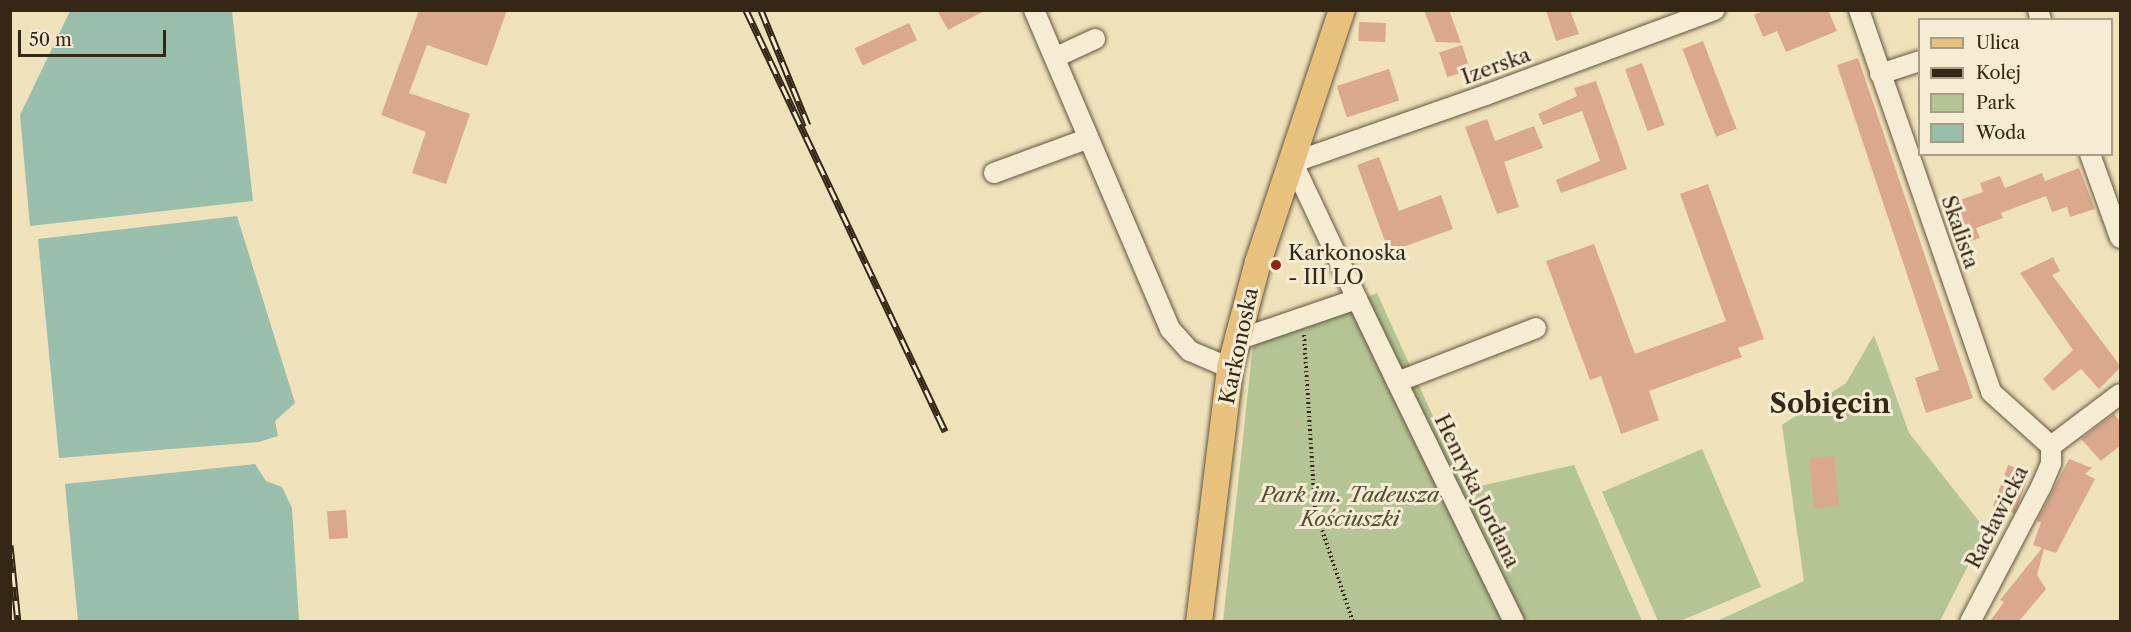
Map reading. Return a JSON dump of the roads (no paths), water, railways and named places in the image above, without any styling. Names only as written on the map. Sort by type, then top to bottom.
[{"type":"main road","name":"Karkonoska","points":[[1199,621],[1230,368],[1292,159],[1342,10]]},
{"type":"street","points":[[1034,10],[1056,57],[1087,139],[1170,329],[1190,351],[1230,368]]},
{"type":"street","name":"Izerska","points":[[1292,159],[1303,159],[1486,95],[1715,10]]},
{"type":"street","name":"Skalista","points":[[1859,10],[1991,392],[2051,446]]},
{"type":"street","points":[[1056,57],[1095,39]]},
{"type":"street","points":[[1880,74],[1918,62]]},
{"type":"street","points":[[994,173],[1087,139]]},
{"type":"street","points":[[2091,156],[2121,238]]},
{"type":"street","name":"Henryka Jordana","points":[[1292,159],[1357,299],[1514,621]]},
{"type":"street","points":[[1238,340],[1357,299]]},
{"type":"street","points":[[1397,382],[1536,328]]},
{"type":"street","points":[[2051,446],[2121,394]]},
{"type":"street","name":"Racławicka","points":[[1970,621],[2041,487],[2051,463],[2051,446]]},
{"type":"water","points":[[70,11],[232,11],[253,201],[30,226],[20,115]]},
{"type":"water","points":[[237,216],[295,403],[275,421],[278,436],[259,442],[59,458],[38,239]]},
{"type":"water","points":[[255,464],[266,481],[282,487],[292,508],[299,621],[78,621],[65,484]]},
{"type":"railway","points":[[746,10],[945,431]]},
{"type":"railway","points":[[761,10],[808,125]]},
{"type":"railway","points":[[10,545],[18,622]]},
{"type":"place","name":"Karkonoska - III LO","points":[[1276,265]]},
{"type":"district","name":"Sobięcin","points":[[1830,404]]},
{"type":"park label","name":"Park im. Tadeusza Kościuszki","points":[[1350,507]]}]
